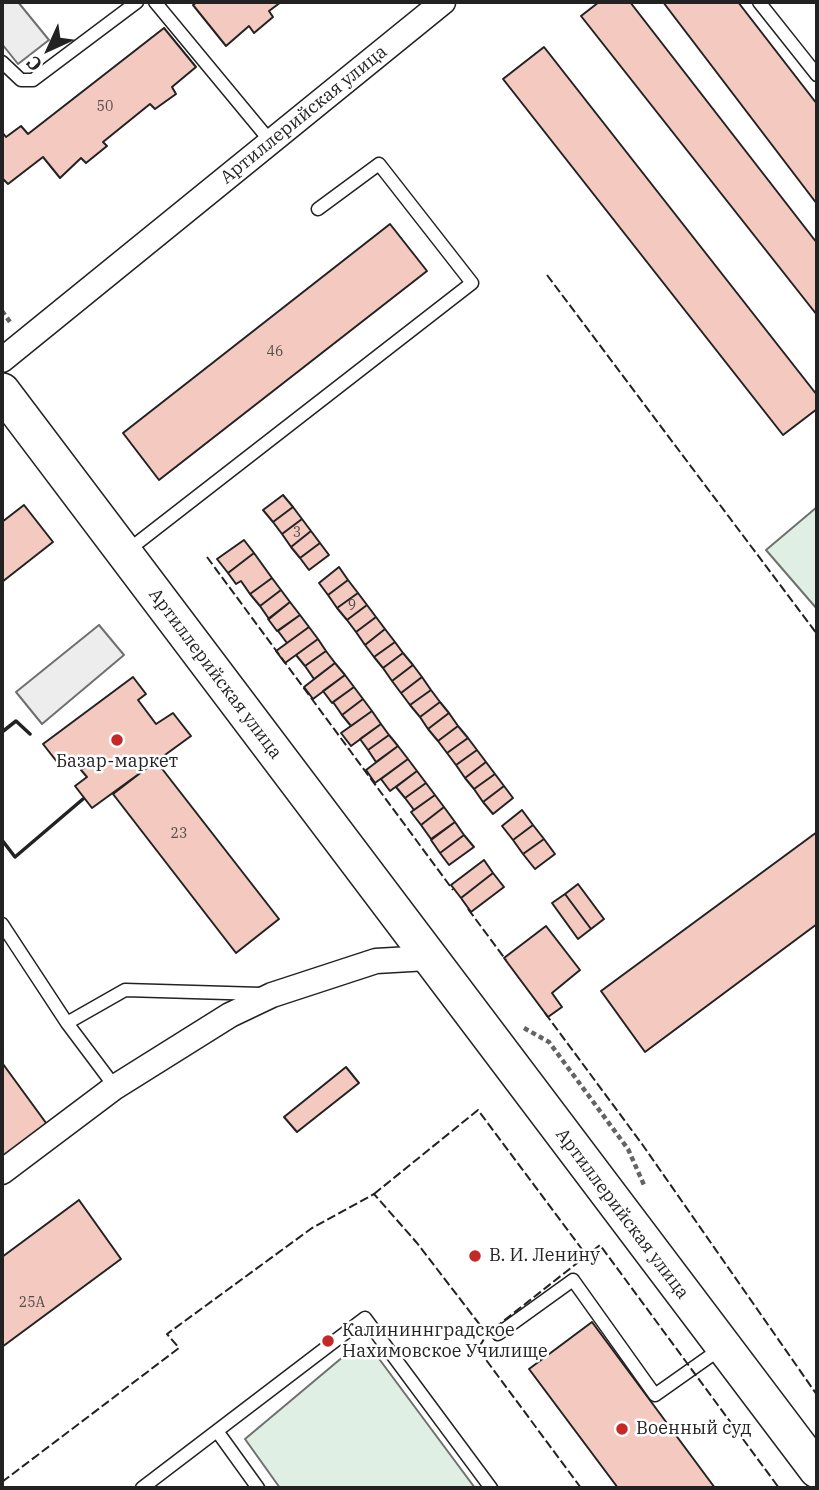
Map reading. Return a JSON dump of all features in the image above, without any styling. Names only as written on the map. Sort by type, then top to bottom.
[{"type":"main road","name":"Артиллерийская улица","points":[[2,391],[817,1470]]},
{"type":"street","name":"Артиллерийская улица","points":[[2,360],[443,2]]},
{"type":"street","points":[[2,1171],[115,1087],[230,1015],[272,995],[376,961],[428,958]]},
{"type":"lane","points":[[2,62],[21,80],[33,80],[138,2]]},
{"type":"lane","points":[[155,2],[271,142]]},
{"type":"lane","points":[[759,2],[817,75]]},
{"type":"lane","points":[[124,553],[472,283],[379,164],[318,209]]},
{"type":"lane","points":[[2,924],[67,1023],[115,1087]]},
{"type":"lane","points":[[67,1023],[125,990],[272,995]]},
{"type":"lane","points":[[498,1334],[573,1280],[655,1395],[723,1346]]},
{"type":"lane","points":[[142,1488],[365,1318],[491,1488]]},
{"type":"lane","points":[[217,1431],[258,1488]]},
{"type":"green space","points":[[817,507],[817,609],[766,550]]},
{"type":"green space","points":[[374,1352],[475,1488],[280,1488],[245,1439],[344,1356]]},
{"type":"shaded area","points":[[2,2],[18,2],[49,40],[18,64],[2,44]]},
{"type":"shaded area","points":[[99,625],[124,655],[42,724],[16,692]]},
{"type":"building","points":[[197,2],[281,2],[269,11],[273,17],[254,33],[249,26],[226,46],[193,5]]},
{"type":"building","points":[[599,2],[630,2],[817,243],[817,315],[581,16]]},
{"type":"building","points":[[663,2],[738,2],[817,104],[817,204]]},
{"type":"building","points":[[164,28],[196,67],[172,87],[176,94],[155,109],[150,104],[103,142],[107,146],[86,163],[81,158],[60,178],[43,157],[8,184],[2,178],[2,132],[6,137],[21,126],[28,134]]},
{"type":"building","points":[[544,47],[817,395],[817,409],[783,435],[503,79]]},
{"type":"building","points":[[390,224],[427,271],[159,480],[123,433]]},
{"type":"building","points":[[283,495],[293,507],[273,522],[263,510]]},
{"type":"building","points":[[24,505],[53,542],[2,582],[2,522]]},
{"type":"building","points":[[293,507],[302,519],[282,534],[273,522]]},
{"type":"building","points":[[302,519],[311,531],[291,547],[282,534]]},
{"type":"building","points":[[311,531],[320,543],[300,558],[291,547]]},
{"type":"building","points":[[244,540],[254,553],[228,573],[217,559]]},
{"type":"building","points":[[320,543],[329,555],[309,570],[300,558]]},
{"type":"building","points":[[254,553],[272,578],[250,594],[241,581],[236,584],[228,573]]},
{"type":"building","points":[[339,567],[348,580],[328,595],[319,583]]},
{"type":"building","points":[[272,578],[281,590],[260,606],[250,594]]},
{"type":"building","points":[[348,580],[358,593],[337,608],[328,595]]},
{"type":"building","points":[[281,590],[290,602],[269,619],[260,606]]},
{"type":"building","points":[[358,593],[367,605],[347,620],[337,608]]},
{"type":"building","points":[[290,602],[300,615],[277,631],[268,619]]},
{"type":"building","points":[[367,605],[376,617],[356,632],[347,620]]},
{"type":"building","points":[[300,615],[309,627],[287,643],[278,631]]},
{"type":"building","points":[[376,617],[385,629],[365,645],[356,632]]},
{"type":"building","points":[[309,627],[318,639],[285,663],[276,651]]},
{"type":"building","points":[[385,629],[395,642],[374,657],[365,645]]},
{"type":"building","points":[[318,639],[326,651],[305,666],[296,655]]},
{"type":"building","points":[[395,642],[403,653],[383,668],[374,657]]},
{"type":"building","points":[[326,651],[335,663],[314,679],[305,666]]},
{"type":"building","points":[[403,653],[413,665],[392,681],[383,668]]},
{"type":"building","points":[[335,663],[345,675],[313,699],[304,687]]},
{"type":"building","points":[[413,665],[422,677],[401,693],[392,681]]},
{"type":"building","points":[[345,675],[354,687],[332,703],[323,691]]},
{"type":"building","name":"Базар-маркет","points":[[133,677],[146,694],[138,700],[156,724],[173,713],[191,736],[92,808],[75,786],[87,777],[81,770],[85,767],[77,756],[61,767],[43,744]]},
{"type":"building","points":[[422,677],[431,690],[410,705],[401,693]]},
{"type":"building","points":[[354,687],[363,699],[342,715],[333,702]]},
{"type":"building","points":[[431,690],[440,702],[420,717],[410,705]]},
{"type":"building","points":[[363,699],[372,711],[351,726],[342,715]]},
{"type":"building","points":[[440,702],[449,713],[428,729],[420,717]]},
{"type":"building","points":[[372,711],[381,724],[351,746],[341,733]]},
{"type":"building","points":[[449,713],[458,726],[438,741],[428,729]]},
{"type":"building","points":[[381,724],[389,735],[368,750],[360,739]]},
{"type":"building","points":[[458,726],[468,738],[447,753],[438,741]]},
{"type":"building","points":[[389,735],[398,746],[376,762],[368,750]]},
{"type":"building","points":[[468,738],[477,750],[456,765],[447,753]]},
{"type":"building","points":[[398,746],[408,759],[375,783],[366,770]]},
{"type":"building","points":[[477,750],[486,762],[465,778],[456,765]]},
{"type":"building","points":[[408,759],[417,771],[390,791],[381,779]]},
{"type":"building","points":[[156,761],[279,919],[236,953],[113,794]]},
{"type":"building","points":[[486,762],[495,774],[474,789],[465,778]]},
{"type":"building","points":[[417,771],[426,783],[405,798],[396,787]]},
{"type":"building","points":[[495,774],[504,786],[483,802],[474,789]]},
{"type":"building","points":[[426,783],[435,795],[414,810],[405,798]]},
{"type":"building","points":[[504,786],[513,798],[493,814],[483,802]]},
{"type":"building","points":[[435,795],[444,807],[421,825],[411,812]]},
{"type":"building","points":[[444,807],[455,822],[431,839],[421,825]]},
{"type":"building","points":[[522,810],[533,825],[513,840],[502,826]]},
{"type":"building","points":[[455,822],[464,835],[440,853],[431,840]]},
{"type":"building","points":[[533,825],[544,839],[523,854],[513,840]]},
{"type":"building","points":[[817,832],[817,924],[645,1052],[601,991]]},
{"type":"building","points":[[464,835],[474,847],[449,865],[440,853]]},
{"type":"building","points":[[544,839],[555,854],[535,869],[523,854]]},
{"type":"building","points":[[484,860],[493,873],[461,898],[451,885]]},
{"type":"building","points":[[493,873],[504,887],[471,912],[461,898]]},
{"type":"building","points":[[578,884],[604,919],[591,929],[565,894]]},
{"type":"building","points":[[565,894],[591,929],[578,939],[552,903]]},
{"type":"building","points":[[546,926],[580,970],[552,993],[562,1007],[548,1017],[504,958]]},
{"type":"building","points":[[2,1065],[49,1127],[2,1161]]},
{"type":"building","points":[[346,1067],[359,1083],[297,1132],[284,1117]]},
{"type":"building","points":[[79,1200],[121,1259],[2,1347],[2,1257]]},
{"type":"building","name":"Военный суд","points":[[592,1322],[715,1488],[618,1488],[529,1369]]},
{"type":"fence","points":[[547,275],[817,634]]},
{"type":"fence","points":[[207,557],[453,890]]},
{"type":"fence","points":[[468,909],[506,960]]},
{"type":"fence","points":[[545,1013],[642,1144],[817,1395]]},
{"type":"fence","points":[[374,1194],[478,1110],[587,1256]]},
{"type":"fence","points":[[2,1482],[179,1348],[167,1334],[312,1228],[374,1194],[417,1243],[487,1334]]},
{"type":"fence","points":[[581,1488],[478,1349],[487,1334],[600,1245],[779,1488]]},
{"type":"wall","points":[[2,732],[16,721],[30,734]]},
{"type":"wall","points":[[2,840],[15,857],[83,799]]},
{"type":"place","name":"Базар-маркет","points":[[117,740]]},
{"type":"place","name":"В. И. Ленину","points":[[475,1256]]},
{"type":"place","name":"Калининнградское Нахимовское Училище","points":[[328,1341]]},
{"type":"place","name":"Военный суд","points":[[622,1429]]}]
